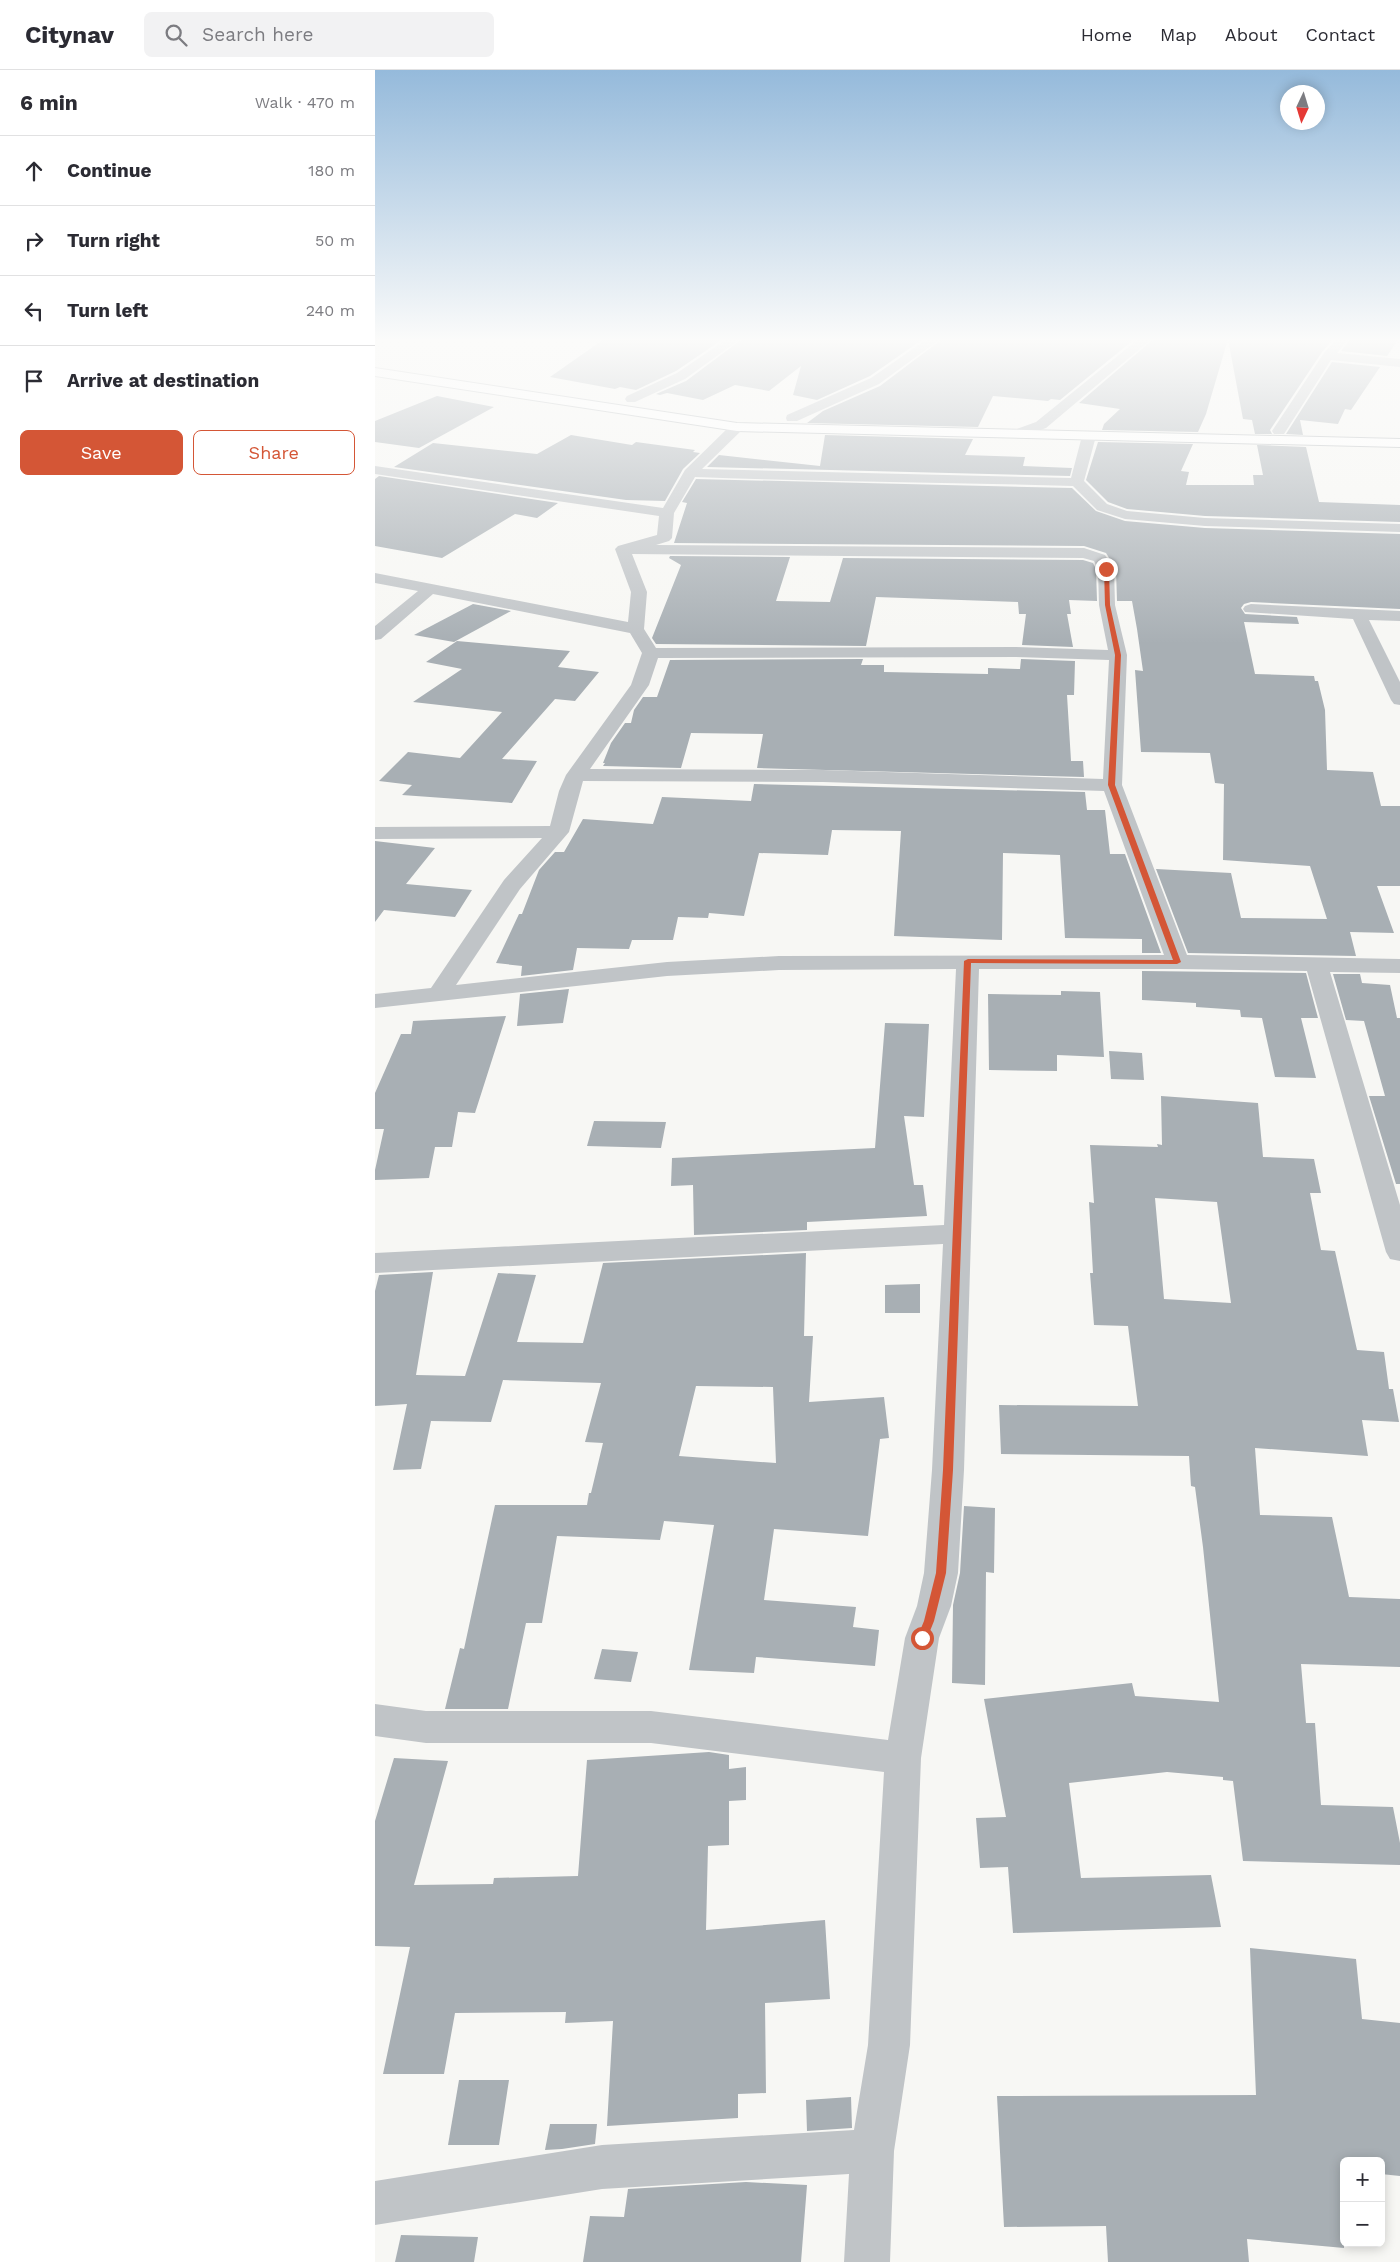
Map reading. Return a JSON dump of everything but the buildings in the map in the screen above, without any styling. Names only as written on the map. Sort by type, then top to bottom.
[{"type":"street","points":[[623,549],[664,538],[667,513],[690,473],[724,439]]},
{"type":"street","points":[[1077,482],[1088,439]]},
{"type":"street","points":[[1235,439],[1400,443]]},
{"type":"street","points":[[375,470],[667,513]]},
{"type":"street","points":[[690,473],[1077,482],[1102,507],[1125,515],[1205,522],[1400,528]]},
{"type":"street","points":[[438,995],[512,885],[559,832],[569,791],[576,775],[641,685],[651,653],[636,629],[639,592],[623,549]]},
{"type":"street","points":[[623,549],[1084,553],[1100,558],[1106,569],[1107,605],[1118,655],[1111,785],[1177,962]]},
{"type":"street","points":[[375,578],[636,629]]},
{"type":"street","points":[[375,635],[431,588]]},
{"type":"street","points":[[1251,609],[1400,616]]},
{"type":"street","points":[[1359,615],[1400,700]]},
{"type":"street","points":[[651,653],[1016,652],[1118,655]]},
{"type":"street","points":[[576,775],[823,776],[1111,785]]},
{"type":"street","points":[[375,833],[559,832]]},
{"type":"street","points":[[867,2262],[872,2151],[889,2045],[903,1758],[922,1638],[929,1621],[941,1573],[948,1470],[968,961]]},
{"type":"street","points":[[375,1001],[667,969],[779,963],[968,961],[1177,962],[1400,966]]},
{"type":"street","points":[[1317,965],[1400,1252]]},
{"type":"street","points":[[375,1263],[956,1234]]},
{"type":"street","points":[[375,1720],[426,1727],[651,1726],[903,1758]]},
{"type":"street","points":[[375,2203],[601,2167],[872,2151]]},
{"type":"route","points":[[922,1638],[929,1621],[941,1573],[948,1470],[968,961],[1177,962],[1111,785],[1118,655],[1107,605],[1106,569]]}]
